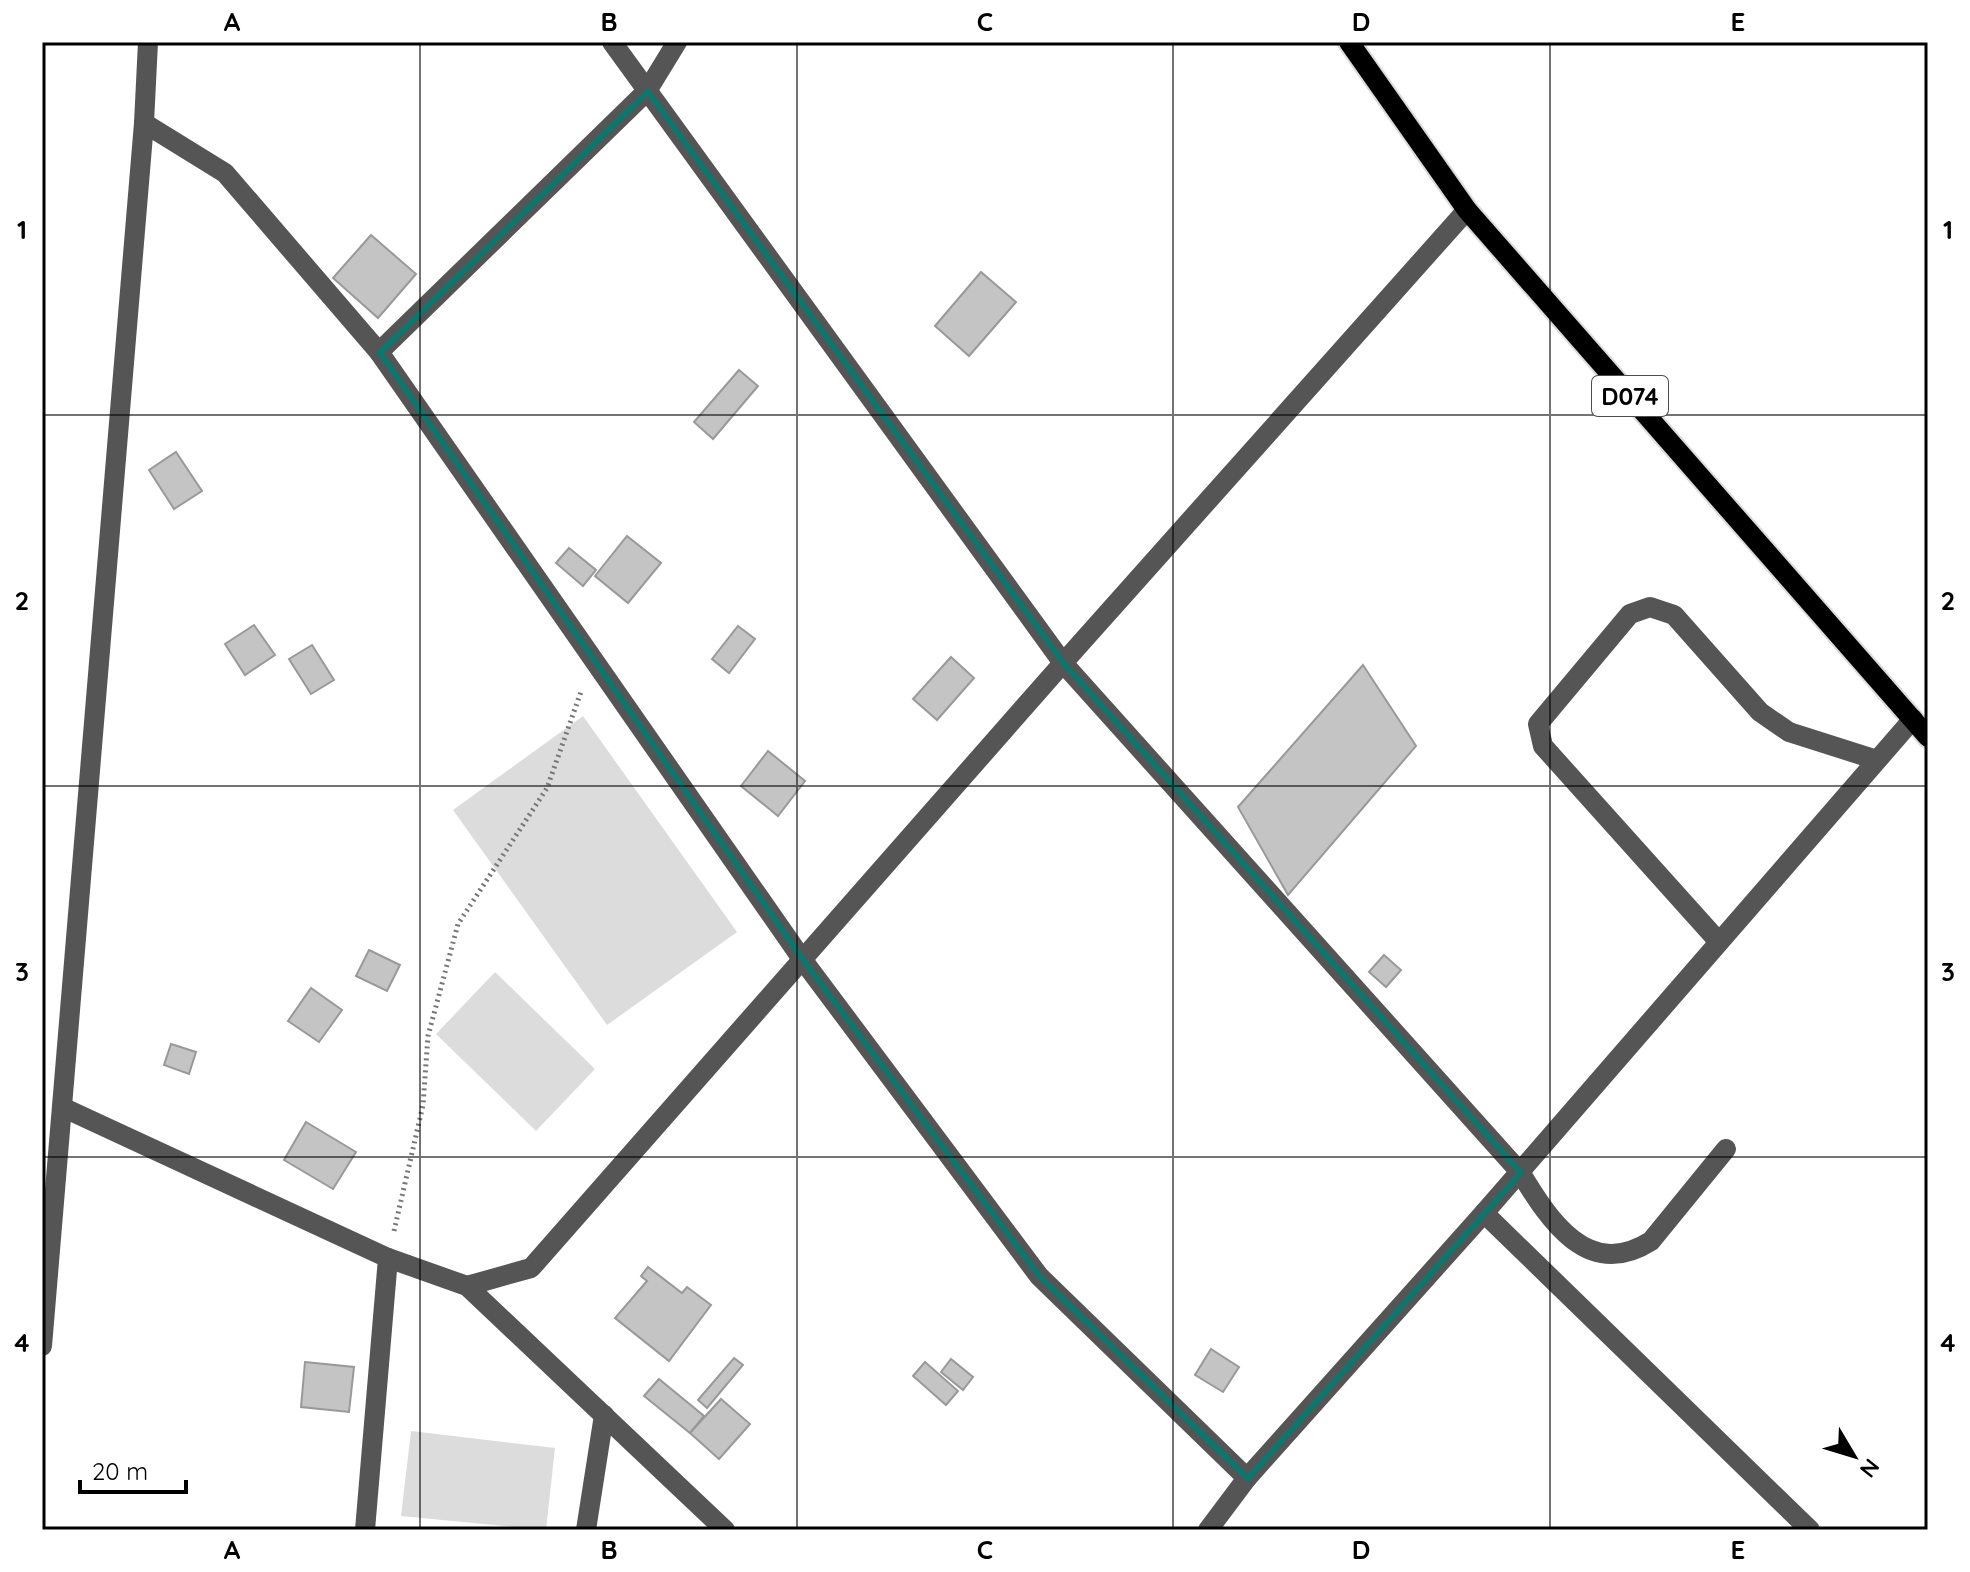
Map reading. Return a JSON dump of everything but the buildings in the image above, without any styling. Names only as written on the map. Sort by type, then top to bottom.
[{"type":"main road","name":"D074","points":[[1349,42],[1467,210],[1928,737]]},
{"type":"street","points":[[42,1346],[144,123],[148,42]]},
{"type":"street","points":[[612,42],[1063,663],[1520,1172],[1547,1216],[1565,1233],[1603,1255],[1618,1256],[1634,1252],[1651,1241],[1726,1149]]},
{"type":"street","points":[[379,352],[647,91],[677,42]]},
{"type":"street","points":[[144,123],[225,173],[379,352],[802,959],[1039,1276],[1247,1478]]},
{"type":"street","points":[[467,1286],[531,1268],[1063,663],[1467,210]]},
{"type":"street","points":[[1719,942],[1543,746],[1538,724],[1630,614],[1650,607],[1674,615],[1760,712],[1789,732],[1877,760]]},
{"type":"street","points":[[1208,1530],[1247,1478],[1520,1172],[1913,719]]},
{"type":"street","points":[[62,1107],[388,1258],[467,1286],[725,1530]]},
{"type":"street","points":[[1484,1213],[1810,1530]]},
{"type":"street","points":[[365,1530],[388,1258]]},
{"type":"street","points":[[586,1530],[604,1415]]},
{"type":"path","points":[[388,1258],[423,1105],[428,1036],[458,924],[547,788],[593,658]]},
{"type":"highlighted area","points":[[647,91],[1063,663],[1520,1172],[1247,1478],[1039,1276],[802,959],[379,352]]},
{"type":"shaded area","points":[[583,716],[737,932],[607,1025],[453,810]]},
{"type":"shaded area","points":[[495,972],[595,1069],[536,1131],[436,1034]]},
{"type":"shaded area","points":[[411,1431],[555,1448],[546,1530],[401,1516]]}]
